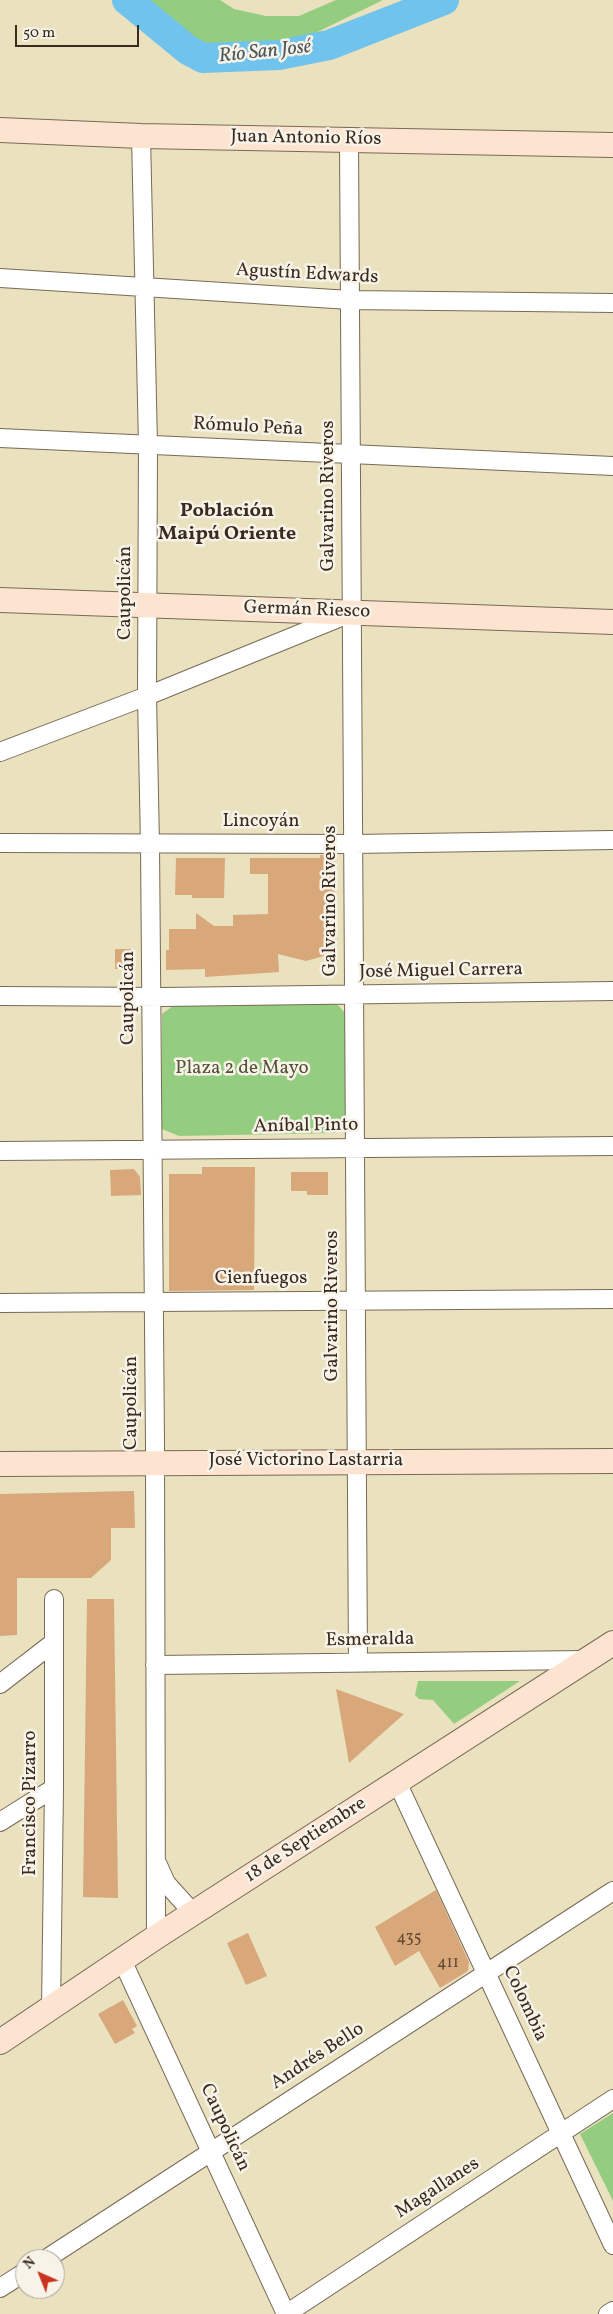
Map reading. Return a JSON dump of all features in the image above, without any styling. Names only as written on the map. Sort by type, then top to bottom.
[{"type":"main road","name":"Juan Antonio Ríos","points":[[0,130],[141,136],[613,145]]},
{"type":"main road","name":"Germán Riesco","points":[[0,600],[613,622]]},
{"type":"main road","name":"José Victorino Lastarria","points":[[0,1464],[613,1461]]},
{"type":"main road","name":"18 de Septiembre","points":[[0,2042],[156,1937],[613,1643]]},
{"type":"street","name":"Caupolicán","points":[[141,136],[148,445],[147,696],[154,1301],[156,1937]]},
{"type":"street","name":"Galvarino Riveros","points":[[349,140],[358,1662]]},
{"type":"street","name":"Agustín Edwards","points":[[0,278],[350,300],[613,303]]},
{"type":"street","name":"Rómulo Peña","points":[[0,438],[613,466]]},
{"type":"street","points":[[0,752],[147,696],[352,613]]},
{"type":"street","name":"Lincoyán","points":[[0,843],[150,845],[613,840]]},
{"type":"street","name":"José Miguel Carrera","points":[[0,996],[151,997],[613,991]]},
{"type":"street","name":"Aníbal Pinto","points":[[0,1151],[613,1146]]},
{"type":"street","name":"Cienfuegos","points":[[0,1303],[613,1299]]},
{"type":"street","name":"Francisco Pizarro","points":[[51,2008],[54,1599]]},
{"type":"street","points":[[0,1684],[53,1643]]},
{"type":"street","name":"Esmeralda","points":[[155,1665],[585,1660]]},
{"type":"street","name":"Colombia","points":[[397,1782],[613,2245]]},
{"type":"street","points":[[0,1822],[54,1788]]},
{"type":"street","name":"Caupolicán","points":[[156,1860],[166,1883],[193,1913]]},
{"type":"street","name":"Andrés Bello","points":[[61,2249],[613,1891]]},
{"type":"street","name":"Caupolicán","points":[[122,1960],[286,2314]]},
{"type":"street","name":"Magallanes","points":[[286,2314],[613,2099]]},
{"type":"street","points":[[0,2288],[15,2278]]},
{"type":"street","points":[[608,2314],[613,2311]]},
{"type":"green space","points":[[138,0],[220,0],[234,9],[266,16],[299,16],[336,0],[383,0],[303,39],[246,45],[214,52],[197,48],[184,39],[169,20]]},
{"type":"green space","name":"Plaza 2 de Mayo","points":[[337,1004],[345,1013],[345,1125],[335,1133],[179,1136],[162,1129],[162,1014],[174,1005]]},
{"type":"green space","points":[[418,1681],[520,1681],[454,1724],[433,1700],[419,1699],[415,1695]]},
{"type":"green space","points":[[613,2113],[613,2201],[580,2134]]},
{"type":"building","points":[[320,855],[335,855],[334,953],[306,961],[278,954],[279,972],[205,977],[205,969],[166,970],[166,950],[169,950],[169,929],[196,929],[196,913],[214,926],[233,926],[233,915],[268,914],[268,874],[250,874],[250,858],[320,858]]},
{"type":"building","points":[[176,858],[225,858],[224,898],[192,898],[192,895],[175,895]]},
{"type":"building","points":[[115,949],[135,949],[135,969],[115,969]]},
{"type":"building","points":[[202,1167],[255,1167],[254,1290],[169,1291],[169,1174],[202,1174]]},
{"type":"building","points":[[134,1169],[140,1177],[141,1195],[111,1196],[110,1170]]},
{"type":"building","points":[[291,1172],[328,1172],[328,1195],[307,1195],[307,1191],[291,1191]]},
{"type":"building","points":[[134,1491],[135,1528],[111,1528],[111,1560],[91,1578],[17,1578],[17,1635],[0,1636],[0,1494]]},
{"type":"building","points":[[87,1599],[114,1599],[118,1898],[83,1897]]},
{"type":"building","points":[[336,1689],[404,1714],[349,1763]]},
{"type":"building","points":[[436,1890],[469,1962],[468,1971],[440,1988],[419,1951],[395,1966],[375,1927]]},
{"type":"building","points":[[248,1933],[267,1976],[246,1985],[227,1943]]},
{"type":"building","points":[[123,2000],[137,2026],[132,2029],[135,2033],[115,2044],[98,2014]]},
{"type":"waterway","name":"Río San José","points":[[127,0],[188,50],[203,58],[279,55],[329,45],[444,0]]},
{"type":"district","name":"Población Maipú Oriente","points":[[227,524]]}]
